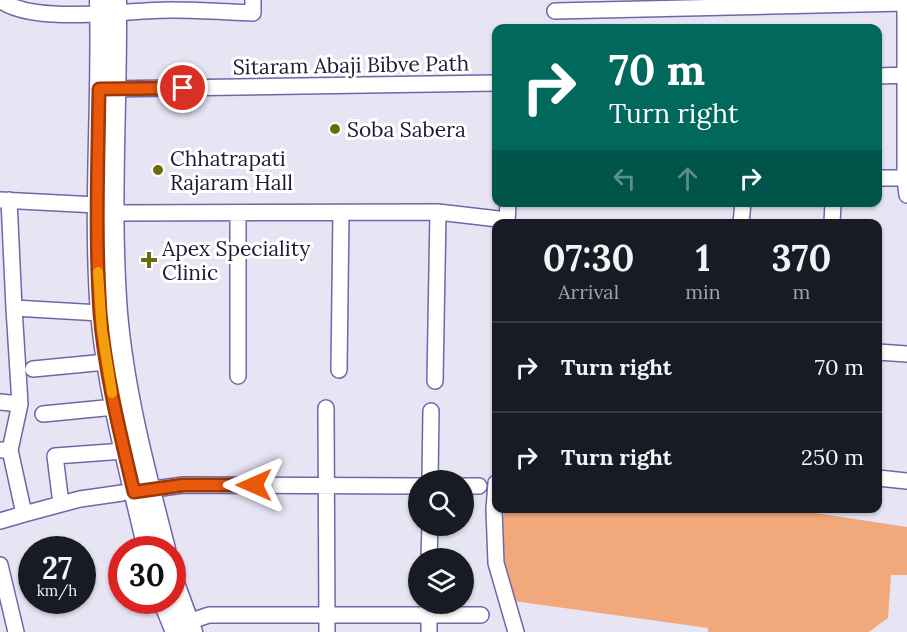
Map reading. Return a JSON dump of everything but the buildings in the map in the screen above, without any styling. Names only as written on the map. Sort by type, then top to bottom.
[{"type":"main road","points":[[108,7],[108,89],[118,312],[135,492],[159,536]]},
{"type":"main road","points":[[108,89],[97,205],[100,313],[106,362],[144,536]]},
{"type":"main road","points":[[186,611],[192,627]]},
{"type":"main road","points":[[168,614],[175,632]]},
{"type":"street","points":[[0,0],[30,12],[174,5],[253,13],[253,0]]},
{"type":"street","points":[[555,11],[905,2],[905,178],[907,195]]},
{"type":"street","points":[[882,76],[906,75]]},
{"type":"street","name":"Sitaram Abaji Bibve Path","points":[[108,89],[492,83]]},
{"type":"street","points":[[882,177],[905,178]]},
{"type":"street","points":[[24,514],[5,450],[20,404],[4,200],[97,205]]},
{"type":"street","points":[[115,213],[438,213],[492,220]]},
{"type":"street","points":[[238,213],[238,376]]},
{"type":"street","points":[[339,370],[340,213]]},
{"type":"street","points":[[435,381],[438,213]]},
{"type":"street","points":[[14,308],[100,313]]},
{"type":"street","points":[[882,352],[907,354]]},
{"type":"street","points":[[33,369],[106,362]]},
{"type":"street","points":[[0,402],[20,404]]},
{"type":"street","points":[[43,414],[115,407]]},
{"type":"street","points":[[326,408],[327,632]]},
{"type":"street","points":[[430,470],[431,411]]},
{"type":"street","points":[[62,504],[55,456],[124,450]]},
{"type":"street","points":[[882,479],[907,482]]},
{"type":"street","points":[[0,521],[80,499],[183,485],[408,486]]},
{"type":"street","points":[[494,513],[496,563],[516,632]]},
{"type":"street","points":[[0,565],[16,632]]},
{"type":"street","points":[[192,627],[209,615],[429,617],[481,615]]},
{"type":"shaded area","points":[[504,513],[815,513],[907,527],[907,575],[891,575],[888,618],[869,632],[708,632],[708,628],[506,600]]},
{"type":"slow traffic","points":[[98,272],[100,313],[112,393]]},
{"type":"place","name":"Soba Sabera","points":[[335,129]]},
{"type":"place","name":"Chhatrapati Rajaram Hall","points":[[158,170]]},
{"type":"place","name":"Apex Speciality Clinic","points":[[149,260]]},
{"type":"route","points":[[183,88],[99,89],[97,238],[100,313],[107,369],[134,492],[183,485],[254,485]]}]
